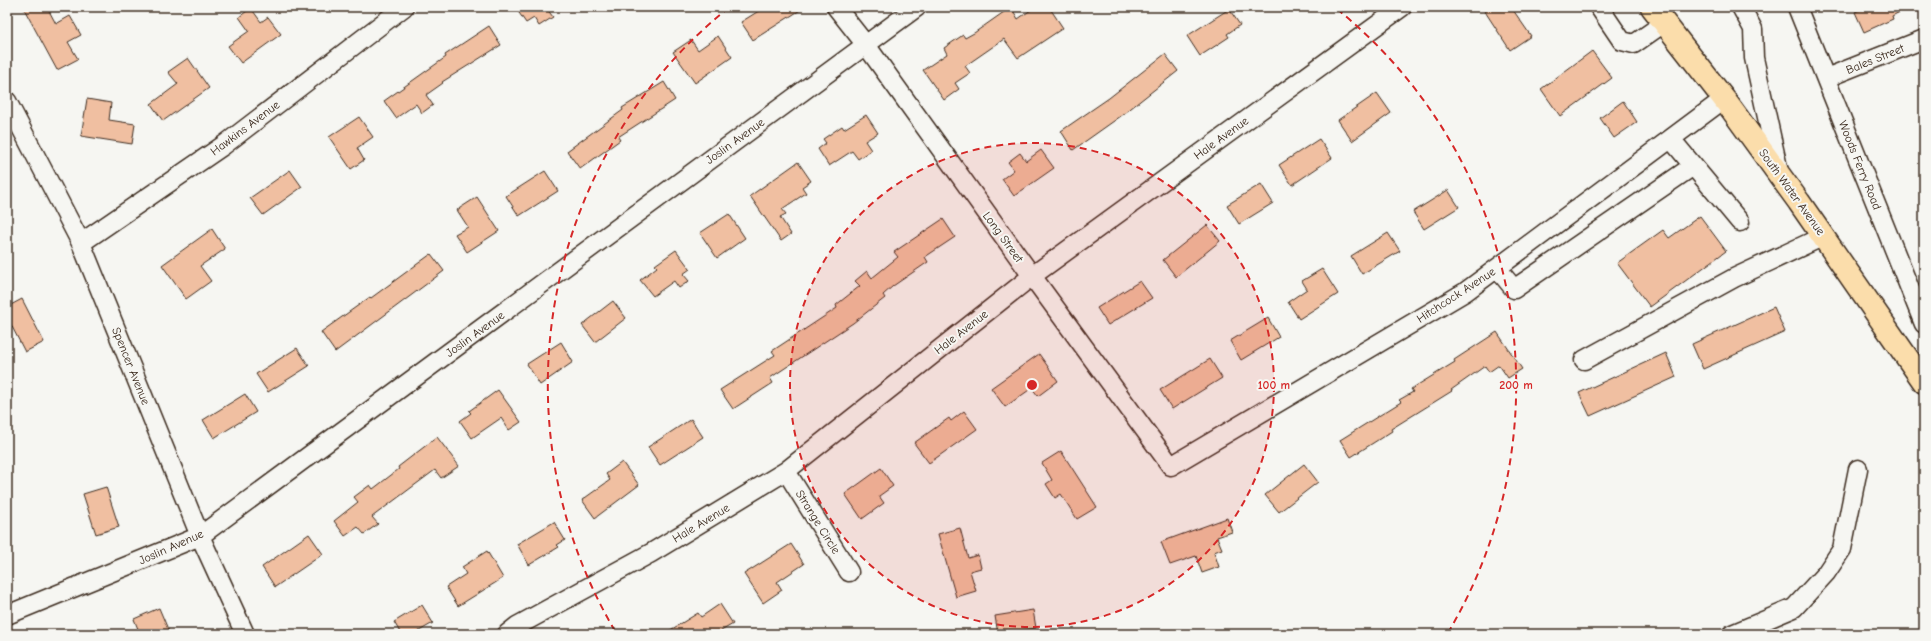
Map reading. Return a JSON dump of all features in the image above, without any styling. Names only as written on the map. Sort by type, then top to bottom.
[{"type":"main road","name":"South Water Avenue","points":[[1655,11],[1724,99],[1921,370]]},
{"type":"street","name":"Hawkins Avenue","points":[[81,243],[224,145],[404,7]]},
{"type":"street","name":"Long Street","points":[[836,7],[866,45],[1171,466]]},
{"type":"street","name":"Joslin Avenue","points":[[7,615],[200,536],[916,7]]},
{"type":"street","name":"Hale Avenue","points":[[507,634],[518,626],[651,553],[786,471],[1032,276],[1402,7]]},
{"type":"street","points":[[1599,7],[1622,41],[1634,44],[1655,11]]},
{"type":"street","points":[[1741,7],[1753,29],[1754,58],[1780,176]]},
{"type":"street","name":"Woods Ferry Road","points":[[1797,7],[1924,324]]},
{"type":"street","name":"Bales Street","points":[[1826,78],[1924,39]]},
{"type":"street","name":"Hitchcock Avenue","points":[[1171,466],[1465,292],[1724,99]]},
{"type":"street","name":"Spencer Avenue","points":[[7,101],[81,243],[200,536],[245,634]]},
{"type":"street","points":[[1671,139],[1740,222]]},
{"type":"street","points":[[1497,268],[1514,289],[1693,166]]},
{"type":"street","points":[[1584,360],[1734,278],[1824,236]]},
{"type":"street","points":[[1732,634],[1794,608],[1826,573],[1842,549],[1858,469]]},
{"type":"street","name":"Strange Circle","points":[[786,471],[849,572]]},
{"type":"building","points":[[23,7],[47,7],[56,24],[70,16],[81,35],[68,42],[78,59],[57,70]]},
{"type":"building","points":[[515,7],[550,7],[547,9],[553,17],[539,26],[534,18],[526,23]]},
{"type":"building","points":[[765,7],[805,7],[753,40],[741,22]]},
{"type":"building","points":[[1011,7],[1018,19],[1035,7],[1049,7],[1063,28],[1018,58],[1004,39],[965,66],[970,73],[955,83],[959,89],[944,100],[923,70],[947,54],[944,48],[963,35],[965,38],[974,33]]},
{"type":"building","points":[[1482,7],[1511,7],[1531,36],[1510,50]]},
{"type":"building","points":[[1866,7],[1909,7],[1892,16],[1893,19],[1864,32],[1855,12]]},
{"type":"building","points":[[251,8],[261,22],[268,17],[281,34],[241,63],[228,46],[249,31],[239,17]]},
{"type":"building","points":[[1229,9],[1240,25],[1227,34],[1229,37],[1200,56],[1187,36]]},
{"type":"building","points":[[489,26],[501,45],[442,82],[443,83],[426,95],[433,105],[422,113],[416,104],[396,118],[384,101],[446,57],[445,55]]},
{"type":"building","points":[[718,36],[732,57],[695,83],[673,52],[691,40],[698,50]]},
{"type":"building","points":[[1592,51],[1612,78],[1560,116],[1541,89]]},
{"type":"building","points":[[1165,54],[1178,71],[1121,116],[1073,150],[1061,131],[1109,98]]},
{"type":"building","points":[[188,58],[209,88],[163,121],[151,104],[178,84],[168,72]]},
{"type":"building","points":[[664,82],[675,100],[618,137],[620,140],[580,169],[567,151],[623,110],[622,108]]},
{"type":"building","points":[[1377,93],[1391,113],[1352,141],[1338,120]]},
{"type":"building","points":[[87,99],[111,103],[109,120],[135,124],[132,144],[81,136]]},
{"type":"building","points":[[1623,101],[1637,122],[1614,138],[1600,118]]},
{"type":"building","points":[[866,115],[878,133],[865,141],[871,150],[858,159],[852,151],[829,166],[818,149],[826,143],[823,139],[842,126],[844,129]]},
{"type":"building","points":[[359,117],[373,137],[357,148],[364,160],[351,169],[329,137]]},
{"type":"building","points":[[1319,139],[1332,158],[1292,185],[1279,165]]},
{"type":"building","points":[[1041,150],[1054,168],[1014,196],[1002,179],[1014,170],[1008,162],[1020,153],[1026,161]]},
{"type":"building","points":[[798,162],[811,181],[802,187],[806,193],[782,209],[786,214],[780,217],[791,234],[781,241],[750,196]]},
{"type":"building","points":[[290,170],[302,187],[263,215],[250,198]]},
{"type":"building","points":[[545,171],[558,191],[519,216],[506,196]]},
{"type":"building","points":[[1261,184],[1273,203],[1239,224],[1227,205]]},
{"type":"building","points":[[1448,190],[1459,207],[1424,229],[1413,212]]},
{"type":"building","points":[[477,197],[499,231],[467,252],[455,234],[468,227],[457,210]]},
{"type":"building","points":[[729,214],[745,238],[717,258],[700,233]]},
{"type":"building","points":[[1700,216],[1726,251],[1650,307],[1617,263],[1663,230],[1669,238]]},
{"type":"building","points":[[943,219],[955,237],[925,257],[928,262],[893,286],[883,295],[885,298],[853,323],[770,378],[773,383],[733,409],[720,390],[775,355],[772,351],[837,308],[836,305],[860,286],[855,281],[867,271],[872,278],[898,257],[894,252]]},
{"type":"building","points":[[1207,225],[1220,241],[1176,277],[1163,260]]},
{"type":"building","points":[[212,229],[225,249],[200,266],[211,281],[186,299],[162,265]]},
{"type":"building","points":[[1388,233],[1400,251],[1362,274],[1351,256]]},
{"type":"building","points":[[676,250],[690,269],[683,274],[689,281],[679,288],[674,281],[653,296],[640,280],[657,267],[655,265]]},
{"type":"building","points":[[431,254],[444,271],[335,352],[321,332]]},
{"type":"building","points":[[1322,269],[1338,294],[1299,319],[1288,302],[1307,289],[1302,281]]},
{"type":"building","points":[[1140,281],[1152,298],[1108,325],[1097,308]]},
{"type":"building","points":[[22,299],[44,342],[25,352],[7,317],[7,307]]},
{"type":"building","points":[[613,301],[626,318],[595,342],[582,325]]},
{"type":"building","points":[[1774,307],[1785,332],[1703,369],[1692,344]]},
{"type":"building","points":[[1268,318],[1279,337],[1241,360],[1230,341]]},
{"type":"building","points":[[1497,332],[1522,369],[1508,378],[1499,365],[1489,372],[1485,366],[1451,390],[1452,391],[1391,429],[1392,431],[1351,457],[1340,440],[1401,402],[1399,400],[1413,392],[1411,389],[1455,362],[1454,360]]},
{"type":"building","points":[[561,342],[573,362],[540,385],[527,364]]},
{"type":"building","points":[[297,348],[309,366],[268,392],[256,374]]},
{"type":"building","points":[[1666,353],[1676,377],[1590,416],[1579,393]]},
{"type":"building","points":[[1039,354],[1058,381],[1038,396],[1032,388],[1005,407],[991,388]]},
{"type":"building","points":[[1210,359],[1222,378],[1172,409],[1160,390]]},
{"type":"building","points":[[498,390],[521,422],[509,430],[501,418],[472,438],[460,421],[471,413],[469,411]]},
{"type":"building","points":[[245,394],[256,412],[214,438],[203,420]]},
{"type":"building","points":[[964,411],[977,429],[929,463],[914,443],[949,418],[951,421]]},
{"type":"building","points":[[691,419],[703,437],[660,465],[648,447]]},
{"type":"building","points":[[437,437],[459,466],[441,478],[435,470],[372,517],[378,524],[364,534],[358,527],[345,536],[334,521],[358,502],[354,497],[370,485],[373,489],[399,469],[398,467]]},
{"type":"building","points":[[1061,451],[1097,507],[1077,519],[1061,494],[1055,498],[1046,484],[1052,480],[1042,463]]},
{"type":"building","points":[[622,462],[639,485],[595,518],[582,500],[610,480],[606,474]]},
{"type":"building","points":[[1304,464],[1318,482],[1279,512],[1265,495]]},
{"type":"building","points":[[881,468],[893,486],[879,496],[884,503],[862,519],[845,494]]},
{"type":"building","points":[[106,487],[119,527],[96,534],[83,494]]},
{"type":"building","points":[[1227,518],[1232,532],[1217,537],[1222,549],[1214,552],[1219,567],[1202,573],[1196,556],[1170,565],[1161,542]]},
{"type":"building","points":[[554,522],[565,540],[557,545],[559,547],[529,565],[517,544]]},
{"type":"building","points":[[960,528],[968,558],[978,555],[981,568],[970,571],[976,591],[956,597],[938,534]]},
{"type":"building","points":[[309,534],[323,554],[275,587],[262,567]]},
{"type":"building","points":[[791,544],[804,564],[777,582],[782,590],[763,603],[744,574]]},
{"type":"building","points":[[487,551],[503,578],[458,606],[446,587],[466,574],[462,567]]},
{"type":"building","points":[[720,604],[733,624],[716,634],[664,634],[698,613],[701,617]]},
{"type":"building","points":[[422,605],[433,623],[414,634],[401,634],[394,622]]},
{"type":"building","points":[[159,608],[170,634],[140,634],[134,619]]},
{"type":"building","points":[[1033,610],[1036,628],[998,634],[995,616]]}]
